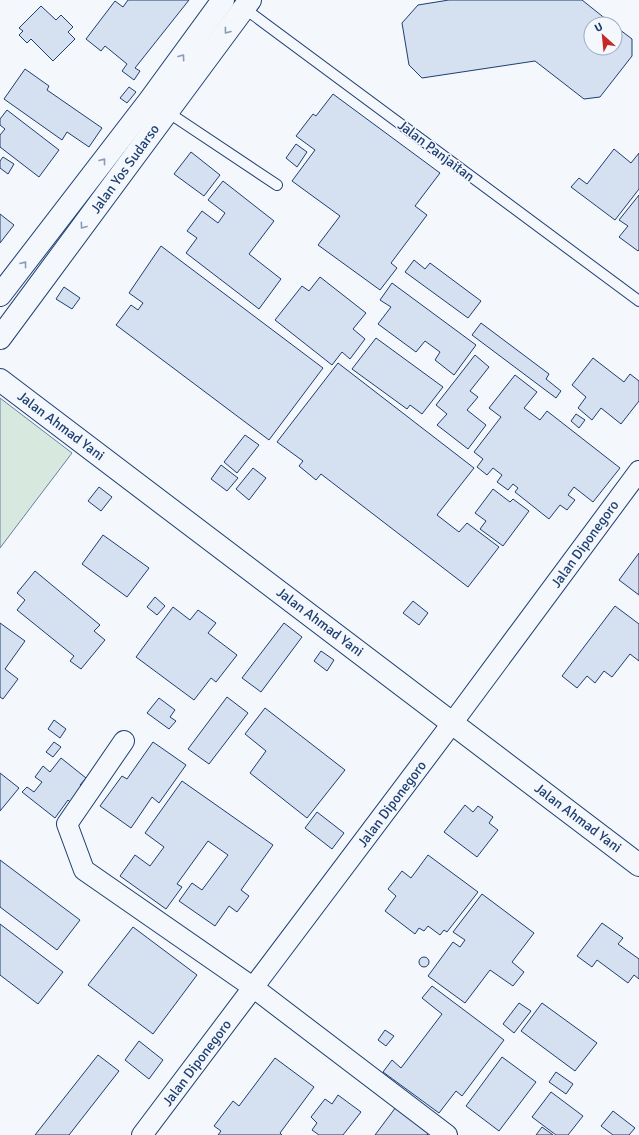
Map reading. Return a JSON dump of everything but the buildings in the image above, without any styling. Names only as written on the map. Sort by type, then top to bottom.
[{"type":"main road","name":"Jalan Yos Sudarso","points":[[0,338],[158,106],[224,0]]},
{"type":"main road","name":"Jalan Yos Sudarso","points":[[0,295],[243,3]]},
{"type":"main road","name":"Jalan Ahmad Yani","points":[[0,380],[453,722],[639,865]]},
{"type":"street","name":"Jalan Diponegoro","points":[[142,1135],[254,988],[639,471]]},
{"type":"street","points":[[124,740],[67,824],[84,870],[254,988],[447,1135]]},
{"type":"lane","name":"Jalan Panjaitan","points":[[243,3],[639,301]]},
{"type":"lane","points":[[158,106],[277,185]]},
{"type":"shaded area","points":[[0,398],[72,453],[0,548]]}]
